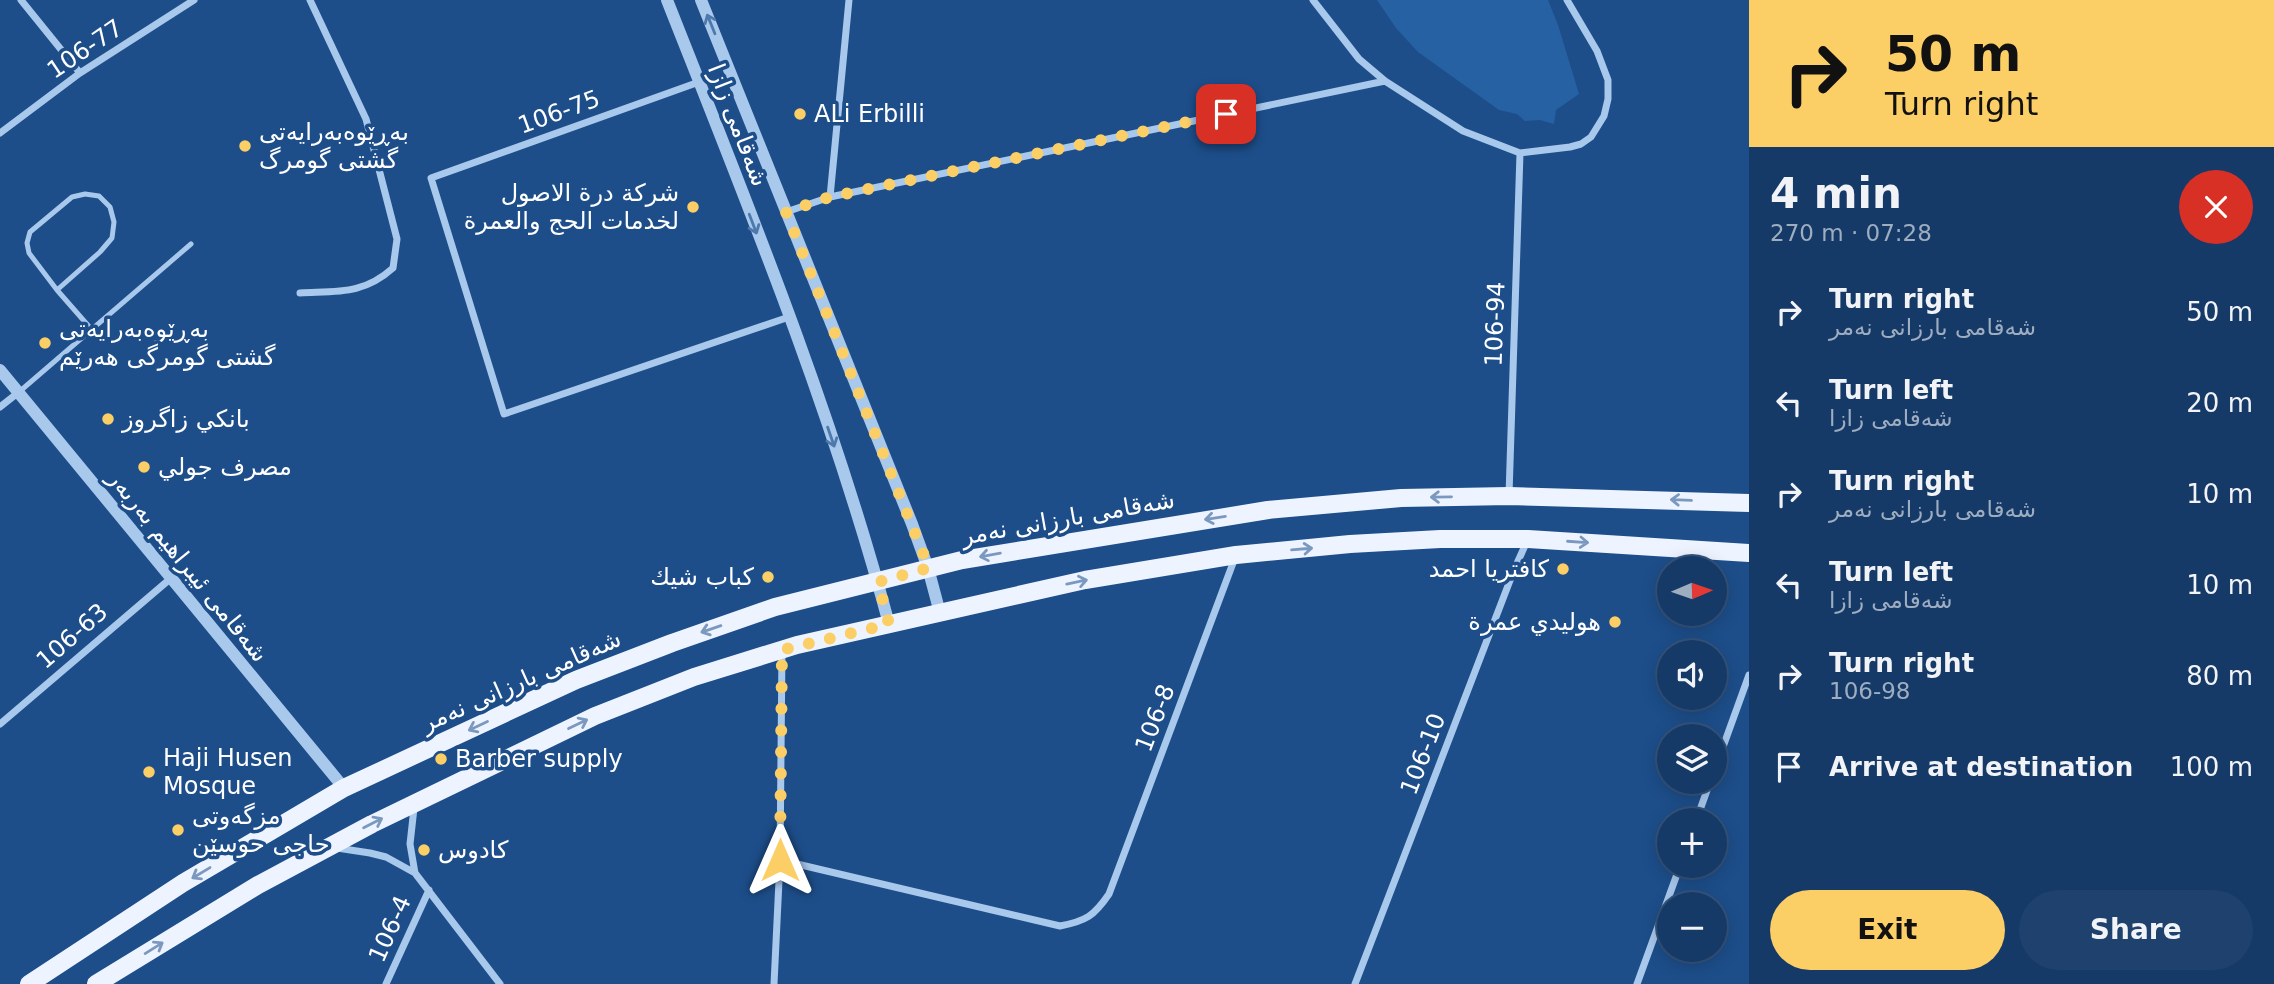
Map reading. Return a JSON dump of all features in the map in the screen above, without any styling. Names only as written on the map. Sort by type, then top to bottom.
[{"type":"main road","name":"شەقامی بارزانی نەمر","points":[[29,984],[183,883],[344,788],[576,680],[672,642],[775,607],[962,560],[1268,510],[1401,498],[1509,496],[1749,503]]},
{"type":"main road","points":[[96,984],[258,885],[416,802],[595,716],[694,677],[782,650],[1085,580],[1236,555],[1440,539],[1528,539],[1749,553]]},
{"type":"street","points":[[22,0],[79,74]]},
{"type":"street","name":"106-77","points":[[0,133],[79,74],[194,0]]},
{"type":"street","points":[[300,293],[351,290],[377,282],[393,268],[397,239],[366,119],[310,0]]},
{"type":"street","name":"شەقامی زازا","points":[[667,0],[789,317],[855,509],[889,624]]},
{"type":"street","name":"شەقامی زازا","points":[[701,0],[929,568],[940,612]]},
{"type":"street","points":[[830,197],[850,0]]},
{"type":"street","points":[[1313,0],[1359,60],[1385,81],[1464,131],[1520,153],[1570,148],[1581,144],[1591,138],[1604,116],[1608,80],[1597,51],[1567,0]]},
{"type":"street","points":[[786,212],[830,197],[1385,81]]},
{"type":"street","name":"106-75","points":[[699,82],[431,178],[504,414],[789,317]]},
{"type":"street","name":"106-94","points":[[1509,496],[1520,153]]},
{"type":"street","name":"شەقامی ئیبراهیم بەربەر","points":[[0,370],[344,788]]},
{"type":"street","points":[[0,407],[19,392]]},
{"type":"street","name":"106-10","points":[[1355,984],[1528,539]]},
{"type":"street","name":"106-8","points":[[780,860],[1060,926],[1078,923],[1096,913],[1109,894],[1236,555]]},
{"type":"street","name":"106-63","points":[[0,724],[170,579]]},
{"type":"street","points":[[774,984],[780,860],[782,650]]},
{"type":"street","points":[[1727,736],[1749,676]]},
{"type":"street","points":[[415,873],[410,844],[416,802]]},
{"type":"street","points":[[327,847],[370,853],[401,864],[415,873],[500,984]]},
{"type":"street","points":[[1637,984],[1676,878]]},
{"type":"street","name":"106-4","points":[[386,984],[429,890]]},
{"type":"lane","points":[[57,290],[112,238],[114,222],[110,207],[99,196],[85,194],[72,197],[30,232],[27,243],[29,253],[57,290],[92,330]]},
{"type":"lane","points":[[19,392],[191,244]]},
{"type":"shaded area","points":[[1377,0],[1548,0],[1579,94],[1556,110],[1554,124],[1540,120],[1525,121],[1517,114],[1499,110],[1418,52],[1396,28]]},
{"type":"place","name":"ALi Erbilli","points":[[800,114]]},
{"type":"place","name":"بەڕێوەبەرایەتی گشتی گومرگ","points":[[245,146]]},
{"type":"place","name":"شركة درة الاصول لخدمات الحج والعمرة","points":[[693,207]]},
{"type":"place","name":"بەڕێوەبەرایەتی گشتی گومرگی هەرێم","points":[[45,343]]},
{"type":"place","name":"بانكي زاگروز","points":[[108,419]]},
{"type":"place","name":"مصرف جولي","points":[[144,467]]},
{"type":"place","name":"كافتريا احمد","points":[[1563,569]]},
{"type":"place","name":"كباب شيك","points":[[768,577]]},
{"type":"place","name":"هوليدي عمرة","points":[[1615,622]]},
{"type":"place","name":"Barber supply","points":[[441,759]]},
{"type":"place","name":"Haji Husen Mosque","points":[[149,772]]},
{"type":"place","name":"مزگەوتی حاجی حوسێن","points":[[178,830]]},
{"type":"place","name":"كادوس","points":[[424,850]]},
{"type":"route","points":[[780,860],[782,650],[889,624],[878,582],[929,568],[786,212],[830,197],[1226,114]]}]
